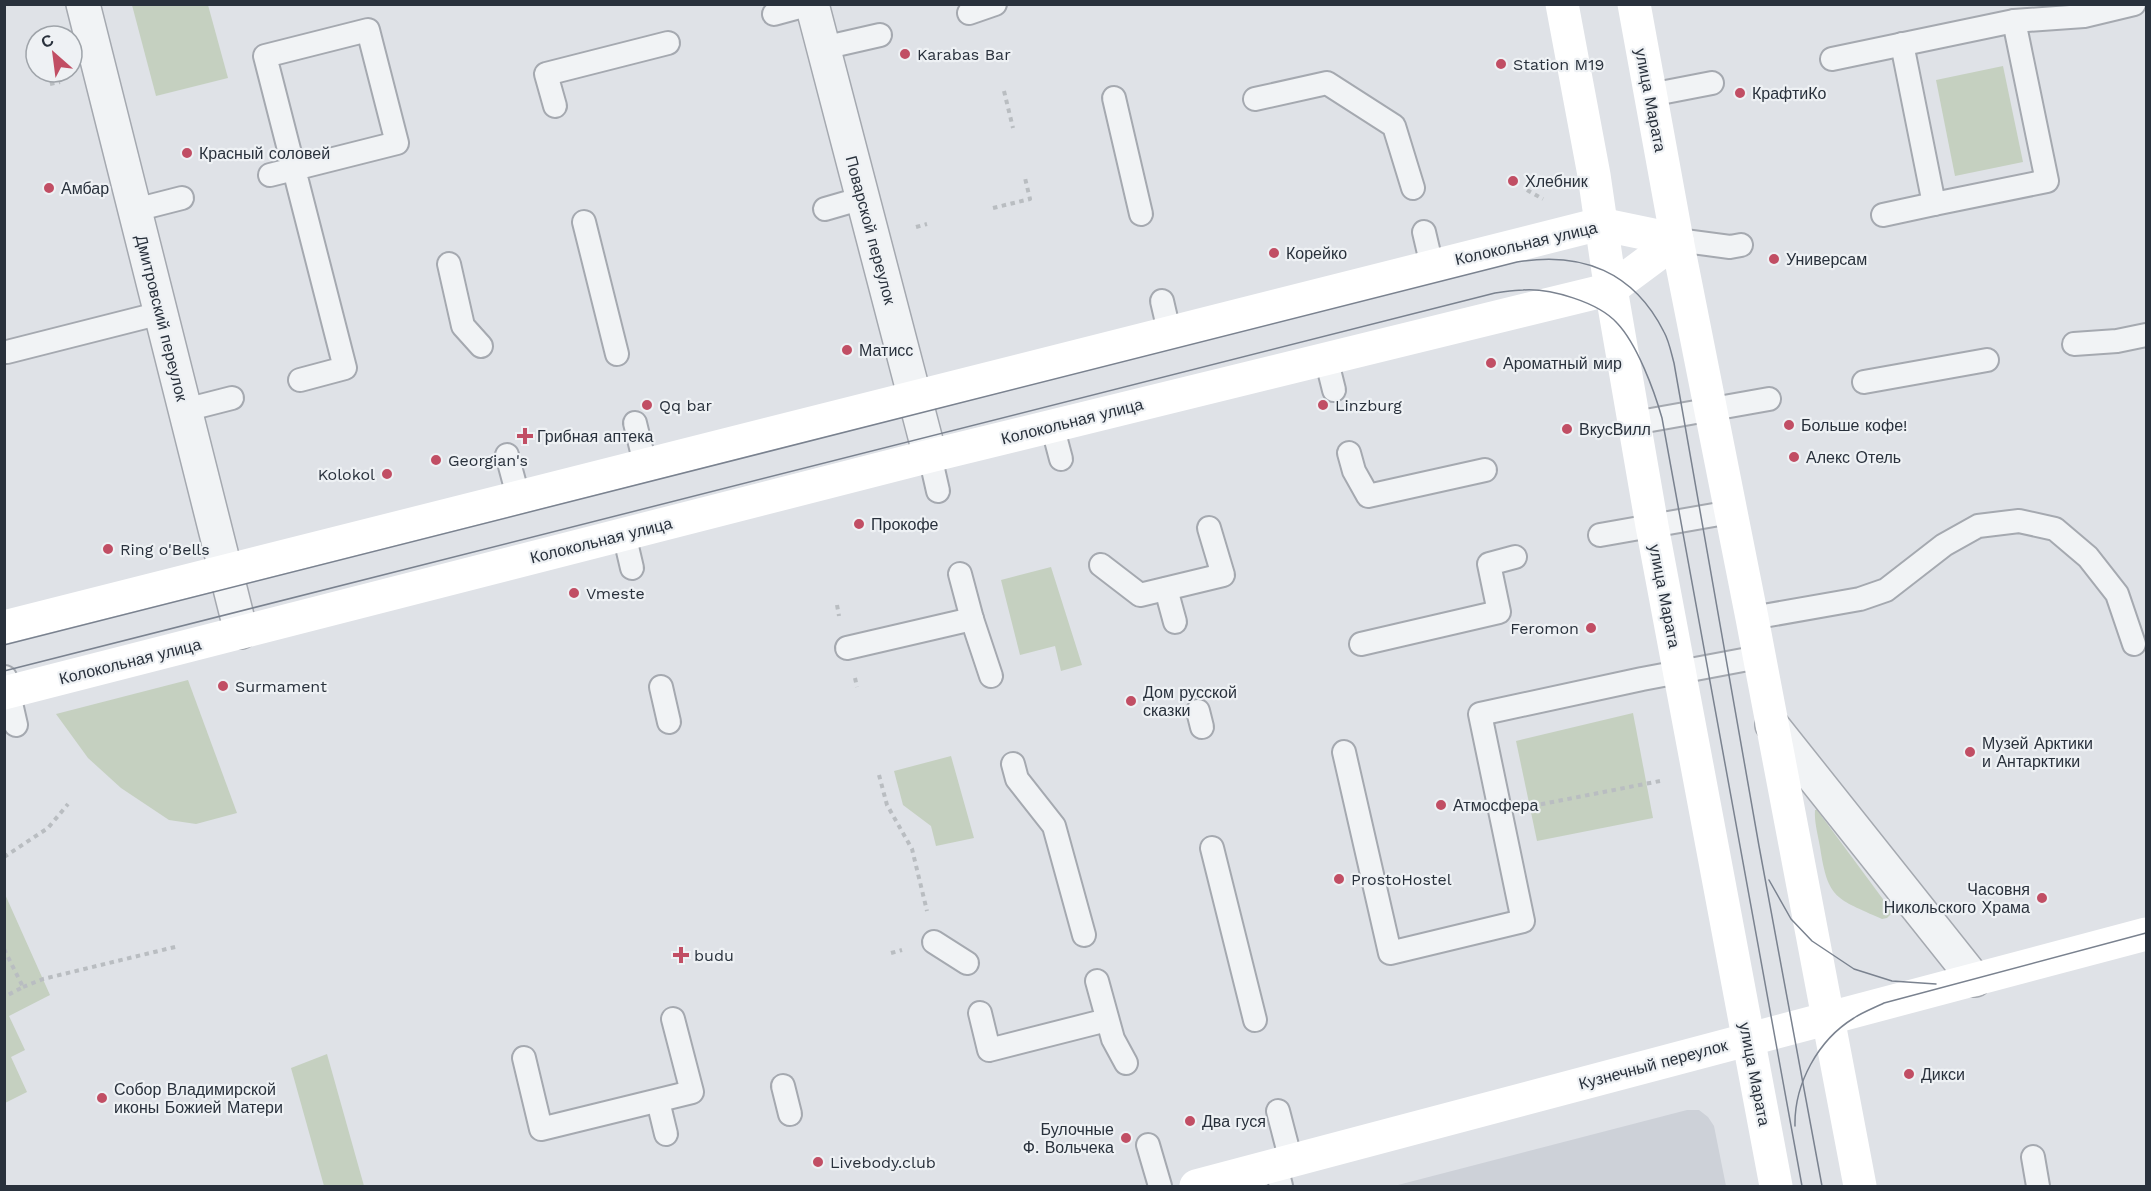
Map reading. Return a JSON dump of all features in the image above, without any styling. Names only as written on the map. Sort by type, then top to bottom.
[{"type":"street","name":"Дмитровский переулок","points":[[83,4],[242,632]]},
{"type":"street","name":"Поварской переулок","points":[[812,4],[930,456]]},
{"type":"street","name":"улица Марата","points":[[1562,4],[1594,175],[1600,224],[1652,526],[1776,1186]]},
{"type":"street","name":"улица Марата","points":[[1634,4],[1677,240],[1752,618],[1860,1186]]},
{"type":"street","name":"Колокольная улица","points":[[4,627],[914,397],[1165,316],[1432,266],[1600,224],[1677,240]]},
{"type":"street","name":"Колокольная улица","points":[[6,687],[242,632],[930,456],[1611,288],[1677,240]]},
{"type":"street","name":"улица Марата","points":[[1772,725],[1975,980]]},
{"type":"street","name":"Кузнечный переулок","points":[[1196,1186],[1283,1171],[1748,1039],[2146,934]]},
{"type":"lane","points":[[774,14],[812,4]]},
{"type":"lane","points":[[969,13],[995,4]]},
{"type":"lane","points":[[1833,59],[2014,21],[2084,16],[2134,4]]},
{"type":"lane","points":[[1883,215],[2047,181],[2014,21]]},
{"type":"lane","points":[[270,175],[293,170],[397,143],[368,30],[265,56],[293,170],[345,368],[300,380]]},
{"type":"lane","points":[[823,48],[880,35]]},
{"type":"lane","points":[[555,106],[546,74],[668,43]]},
{"type":"lane","points":[[1902,44],[1934,204]]},
{"type":"lane","points":[[1255,99],[1327,83],[1394,126],[1413,188]]},
{"type":"lane","points":[[1650,95],[1712,83]]},
{"type":"lane","points":[[1114,98],[1141,214]]},
{"type":"lane","points":[[135,210],[182,198]]},
{"type":"lane","points":[[825,209],[863,198]]},
{"type":"lane","points":[[584,222],[617,354]]},
{"type":"lane","points":[[1424,232],[1432,266]]},
{"type":"lane","points":[[1677,240],[1730,247],[1741,245]]},
{"type":"lane","points":[[449,264],[464,326],[481,346]]},
{"type":"lane","points":[[7,352],[161,314]]},
{"type":"lane","points":[[2074,344],[2117,341],[2146,334]]},
{"type":"lane","points":[[1326,358],[1334,390]]},
{"type":"lane","points":[[1864,382],[1987,360]]},
{"type":"lane","points":[[185,410],[232,398]]},
{"type":"lane","points":[[1634,423],[1769,399]]},
{"type":"lane","points":[[635,423],[645,464]]},
{"type":"lane","points":[[1052,426],[1061,459]]},
{"type":"lane","points":[[1349,453],[1354,471],[1368,496],[1485,470]]},
{"type":"lane","points":[[507,455],[518,496]]},
{"type":"lane","points":[[930,456],[939,491]]},
{"type":"lane","points":[[1600,535],[1731,512]]},
{"type":"lane","points":[[1752,618],[1860,599],[1886,590],[1944,545],[1978,526],[2019,521],[2055,529],[2088,557],[2116,594],[2134,644]]},
{"type":"lane","points":[[1101,566],[1140,595],[1223,575],[1209,528]]},
{"type":"lane","points":[[624,534],[632,568]]},
{"type":"lane","points":[[1361,644],[1499,612],[1489,564],[1515,557]]},
{"type":"lane","points":[[960,574],[991,676]]},
{"type":"lane","points":[[1166,589],[1175,622]]},
{"type":"lane","points":[[847,648],[972,619]]},
{"type":"lane","points":[[1344,752],[1390,953],[1523,921],[1480,714],[1679,671],[1759,657]]},
{"type":"lane","points":[[6,687],[16,725]]},
{"type":"lane","points":[[661,687],[669,722]]},
{"type":"lane","points":[[1013,764],[1017,779],[1054,826],[1084,935]]},
{"type":"lane","points":[[1212,848],[1255,1020]]},
{"type":"lane","points":[[934,942],[967,963]]},
{"type":"lane","points":[[1097,981],[1113,1039],[1126,1063]]},
{"type":"lane","points":[[980,1013],[989,1050],[1107,1020]]},
{"type":"lane","points":[[524,1058],[541,1129],[658,1101],[692,1092],[673,1019]]},
{"type":"lane","points":[[783,1086],[790,1114]]},
{"type":"lane","points":[[658,1101],[666,1134]]},
{"type":"lane","points":[[1278,1111],[1283,1171]]},
{"type":"lane","points":[[1148,1145],[1160,1186]]},
{"type":"lane","points":[[2033,1157],[2038,1186]]},
{"type":"path","points":[[1004,91],[1013,128]]},
{"type":"path","points":[[993,208],[1030,200],[1025,178]]},
{"type":"path","points":[[916,227],[927,224]]},
{"type":"path","points":[[879,775],[886,805],[912,849]]},
{"type":"path","points":[[1500,812],[1661,781]]},
{"type":"path","points":[[4,857],[48,828],[68,804]]},
{"type":"path","points":[[4,997],[43,979],[179,946]]},
{"type":"path","points":[[4,949],[23,987]]},
{"type":"shaded area","points":[[1687,1110],[1699,1110],[1714,1126],[1726,1186],[1394,1186]]},
{"type":"green space","points":[[132,5],[208,5],[228,78],[156,96]]},
{"type":"green space","points":[[2003,66],[2023,162],[1955,176],[1936,80]]},
{"type":"green space","points":[[1051,567],[1082,665],[1061,671],[1055,646],[1020,655],[1001,580]]},
{"type":"green space","points":[[188,680],[237,813],[196,824],[169,820],[121,788],[88,758],[56,714]]},
{"type":"green space","points":[[1633,713],[1653,818],[1537,841],[1516,741]]},
{"type":"green space","points":[[951,756],[974,838],[936,846],[931,826],[903,805],[894,771]]},
{"type":"green space","points":[[1815,810],[1891,910],[1887,918],[1882,919],[1844,901],[1831,888],[1823,864]]},
{"type":"green space","points":[[4,892],[50,995],[9,1016],[25,1050],[11,1057],[27,1092],[5,1103]]},
{"type":"green space","points":[[327,1054],[364,1186],[324,1186],[291,1068]]},
{"type":"tram line","points":[[4,645],[1517,262],[1541,259],[1584,263],[1604,270],[1638,294],[1652,311],[1669,343],[1822,1186]]},
{"type":"tram line","points":[[4,671],[1495,293],[1534,290],[1560,294],[1598,309],[1617,323],[1638,355],[1650,381],[1662,418],[1802,1186]]},
{"type":"tram line","points":[[1769,880],[1791,919],[1812,941],[1854,969],[1892,981],[1936,984]]},
{"type":"tram line","points":[[1795,1126],[1799,1094],[1811,1064],[1829,1038],[1861,1014],[1884,1003],[2146,933]]},
{"type":"place","name":"Karabas Bar","points":[[905,54]]},
{"type":"place","name":"Station M19","points":[[1501,64]]},
{"type":"place","name":"КрафтиКо","points":[[1740,93]]},
{"type":"place","name":"Красный соловей","points":[[187,153]]},
{"type":"place","name":"Хлебник","points":[[1513,181]]},
{"type":"place","name":"Амбар","points":[[49,188]]},
{"type":"place","name":"Корейко","points":[[1274,253]]},
{"type":"place","name":"Универсам","points":[[1774,259]]},
{"type":"place","name":"Матисс","points":[[847,350]]},
{"type":"place","name":"Ароматный мир","points":[[1491,363]]},
{"type":"place","name":"Qq bar","points":[[647,405]]},
{"type":"place","name":"Linzburg","points":[[1323,405]]},
{"type":"place","name":"Больше кофе!","points":[[1789,425]]},
{"type":"place","name":"ВкусВилл","points":[[1567,429]]},
{"type":"place","name":"Грибная аптека","points":[[525,436]]},
{"type":"place","name":"Алекс Отель","points":[[1794,457]]},
{"type":"place","name":"Georgian's","points":[[436,460]]},
{"type":"place","name":"Kolokol","points":[[387,474]]},
{"type":"place","name":"Прокофе","points":[[859,524]]},
{"type":"place","name":"Ring o'Bells","points":[[108,549]]},
{"type":"place","name":"Vmeste","points":[[574,593]]},
{"type":"place","name":"Feromon","points":[[1591,628]]},
{"type":"place","name":"Surmament","points":[[223,686]]},
{"type":"place","name":"Дом русской сказки","points":[[1131,701]]},
{"type":"place","name":"Музей Арктики и Антарктики","points":[[1970,752]]},
{"type":"place","name":"Атмосфера","points":[[1441,805]]},
{"type":"place","name":"ProstoHostel","points":[[1339,879]]},
{"type":"place","name":"Часовня Никольского Храма","points":[[2042,898]]},
{"type":"place","name":"budu","points":[[681,955]]},
{"type":"place","name":"Дикси","points":[[1909,1074]]},
{"type":"place","name":"Собор Владимирской иконы Божией Матери","points":[[102,1098]]},
{"type":"place","name":"Два гуся","points":[[1190,1121]]},
{"type":"place","name":"Булочные Ф. Вольчека","points":[[1126,1138]]},
{"type":"place","name":"Livebody.club","points":[[818,1162]]}]
